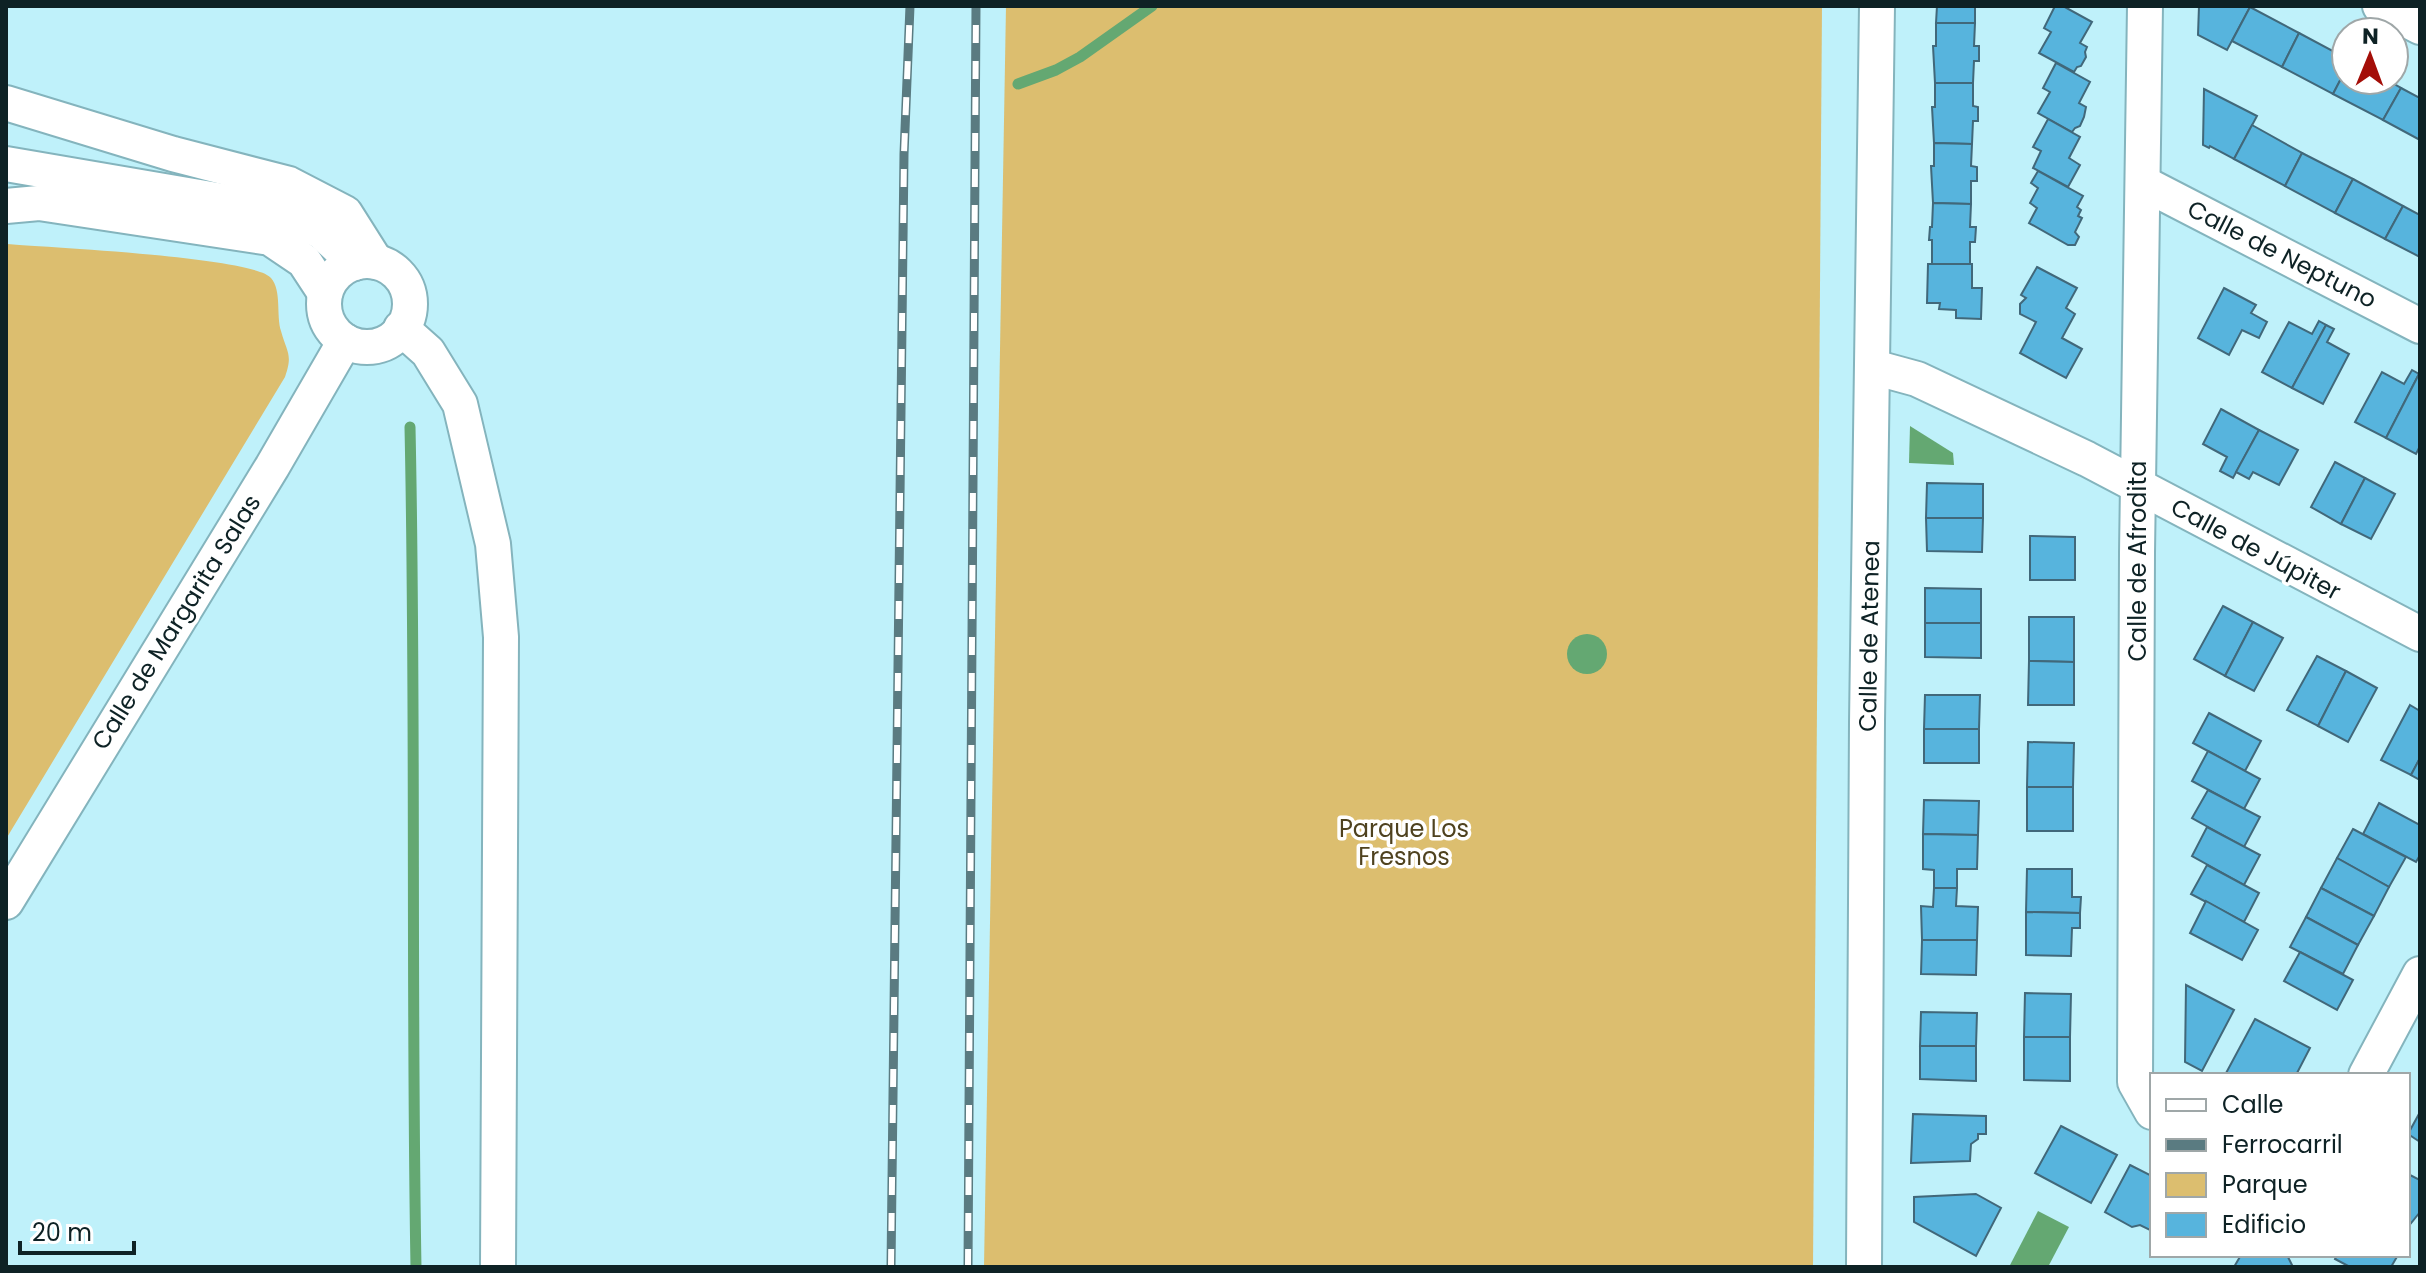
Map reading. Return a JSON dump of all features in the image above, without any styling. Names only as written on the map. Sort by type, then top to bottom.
[{"type":"street","name":"Calle de Atenea","points":[[1864,1267],[1867,737],[1877,6]]},
{"type":"street","name":"Calle de Afrodita","points":[[2145,6],[2138,485],[2135,1082],[2150,1108]]},
{"type":"street","points":[[2380,6],[2420,27]]},
{"type":"street","points":[[6,103],[173,154],[289,184],[345,213],[365,262]]},
{"type":"street","points":[[6,164],[281,211],[322,232],[365,262],[389,267],[399,276],[410,302],[408,316],[393,338],[369,346],[345,341],[334,332],[324,306],[331,279],[342,269],[365,262]]},
{"type":"street","name":"Calle de Neptuno","points":[[2143,183],[2420,326]]},
{"type":"street","points":[[6,206],[39,203],[270,238],[304,261],[325,293]]},
{"type":"street","points":[[401,328],[428,352],[460,404],[493,544],[501,637],[498,1267]]},
{"type":"street","name":"Calle de Margarita Salas","points":[[6,902],[272,467],[345,341]]},
{"type":"street","name":"Calle de Júpiter","points":[[1873,367],[1917,379],[2138,485],[2420,634]]},
{"type":"street","points":[[2367,1073],[2420,974]]},
{"type":"green space","name":"Parque Los Fresnos","points":[[1006,6],[1822,6],[1813,1267],[984,1267]]},
{"type":"green space","points":[[6,244],[190,259],[256,271],[271,278],[274,283],[289,358],[285,377],[6,839]]},
{"type":"shaded area","points":[[1910,426],[1953,453],[1954,465],[1909,463]]},
{"type":"shaded area","points":[[1587,634],[1601,640],[1607,654],[1601,668],[1587,674],[1573,668],[1567,654],[1573,640]]},
{"type":"shaded area","points":[[2038,1211],[2069,1227],[2048,1267],[2009,1267]]},
{"type":"building","points":[[1937,6],[1975,6],[1975,23],[1936,23]]},
{"type":"building","points":[[2055,6],[2063,6],[2092,22],[2080,43],[2087,47],[2086,57],[2074,72],[2039,53],[2051,32],[2044,28]]},
{"type":"building","points":[[2199,6],[2250,7],[2227,50],[2198,35]]},
{"type":"building","points":[[2250,7],[2299,33],[2282,67],[2232,41]]},
{"type":"building","points":[[1936,23],[1975,23],[1974,46],[1979,46],[1979,61],[1974,61],[1973,83],[1935,83],[1933,46],[1936,46]]},
{"type":"building","points":[[2299,33],[2330,49],[2330,92],[2282,67]]},
{"type":"building","points":[[2056,63],[2090,82],[2079,103],[2086,107],[2084,117],[2080,126],[2072,132],[2038,113],[2050,92],[2043,88]]},
{"type":"building","points":[[1935,83],[1973,83],[1973,106],[1978,107],[1978,121],[1973,121],[1972,144],[1934,143],[1932,107],[1935,107]]},
{"type":"building","points":[[2204,89],[2257,116],[2234,159],[2203,145]]},
{"type":"building","points":[[2410,93],[2420,98],[2420,140],[2383,120],[2396,96],[2410,96]]},
{"type":"building","points":[[2337,96],[2396,96],[2383,120]]},
{"type":"building","points":[[2048,119],[2080,137],[2069,158],[2080,165],[2068,187],[2033,168],[2041,151],[2033,147]]},
{"type":"building","points":[[2252,125],[2302,153],[2285,186],[2234,159]]},
{"type":"building","points":[[1934,143],[1972,144],[1971,166],[1977,167],[1977,181],[1971,181],[1971,204],[1933,203],[1931,166],[1934,166]]},
{"type":"building","points":[[2302,153],[2353,179],[2335,213],[2285,186]]},
{"type":"building","points":[[2038,171],[2083,196],[2077,207],[2081,210],[2078,216],[2082,218],[2075,232],[2079,237],[2075,245],[2068,245],[2029,223],[2037,208],[2030,203],[2038,188],[2031,183]]},
{"type":"building","points":[[2353,179],[2403,206],[2385,239],[2335,213]]},
{"type":"building","points":[[1933,203],[1971,204],[1970,227],[1976,227],[1975,242],[1970,242],[1970,264],[1932,264],[1932,240],[1929,240]]},
{"type":"building","points":[[2403,206],[2420,215],[2420,257],[2385,239]]},
{"type":"building","points":[[1928,264],[1972,264],[1972,288],[1982,288],[1981,319],[1956,318],[1956,310],[1939,309],[1940,303],[1927,303]]},
{"type":"building","points":[[2037,267],[2077,288],[2066,308],[2075,314],[2062,338],[2082,349],[2066,378],[2020,353],[2036,322],[2020,314],[2020,304],[2026,298],[2021,295]]},
{"type":"building","points":[[2224,288],[2256,305],[2251,313],[2267,322],[2259,338],[2242,330],[2229,355],[2198,338]]},
{"type":"building","points":[[2319,321],[2326,325],[2292,388],[2262,372],[2289,322],[2312,334]]},
{"type":"building","points":[[2326,325],[2334,329],[2327,342],[2349,354],[2323,404],[2292,388]]},
{"type":"building","points":[[2412,370],[2419,374],[2386,438],[2355,422],[2382,372],[2404,384]]},
{"type":"building","points":[[2419,374],[2420,446],[2416,454],[2386,438]]},
{"type":"building","points":[[2221,409],[2259,430],[2233,478],[2220,471],[2227,457],[2203,444]]},
{"type":"building","points":[[2259,430],[2298,450],[2279,485],[2253,472],[2249,479],[2236,472]]},
{"type":"building","points":[[2335,462],[2365,478],[2341,524],[2311,507]]},
{"type":"building","points":[[2365,478],[2395,494],[2371,539],[2341,524]]},
{"type":"building","points":[[1927,483],[1983,484],[1983,518],[1926,518]]},
{"type":"building","points":[[1926,518],[1983,518],[1982,552],[1927,551]]},
{"type":"building","points":[[2030,536],[2075,537],[2075,580],[2030,580]]},
{"type":"building","points":[[1925,588],[1981,589],[1981,623],[1925,623]]},
{"type":"building","points":[[2223,606],[2253,622],[2225,676],[2194,659]]},
{"type":"building","points":[[2029,617],[2074,617],[2074,662],[2029,661]]},
{"type":"building","points":[[2253,622],[2283,638],[2254,691],[2225,676]]},
{"type":"building","points":[[1925,623],[1981,623],[1981,658],[1925,657]]},
{"type":"building","points":[[2317,656],[2346,671],[2318,726],[2287,710]]},
{"type":"building","points":[[2029,661],[2074,662],[2074,705],[2028,705]]},
{"type":"building","points":[[2346,671],[2377,688],[2348,742],[2318,726]]},
{"type":"building","points":[[1925,695],[1980,695],[1979,729],[1924,729]]},
{"type":"building","points":[[2410,705],[2420,711],[2420,758],[2411,775],[2381,760]]},
{"type":"building","points":[[2209,713],[2261,741],[2245,771],[2193,743]]},
{"type":"building","points":[[1924,729],[1979,729],[1979,763],[1924,763]]},
{"type":"building","points":[[2028,742],[2074,743],[2073,787],[2027,787]]},
{"type":"building","points":[[2208,751],[2260,779],[2244,809],[2192,781]]},
{"type":"building","points":[[2420,758],[2420,780],[2411,775]]},
{"type":"building","points":[[2027,787],[2073,787],[2073,831],[2027,831]]},
{"type":"building","points":[[2208,790],[2260,817],[2244,847],[2192,818]]},
{"type":"building","points":[[1924,800],[1979,801],[1978,835],[1923,834]]},
{"type":"building","points":[[2379,803],[2420,825],[2420,855],[2416,862],[2363,834]]},
{"type":"building","points":[[2207,827],[2260,855],[2244,885],[2192,856]]},
{"type":"building","points":[[2353,829],[2406,857],[2389,887],[2337,858]]},
{"type":"building","points":[[1923,834],[1978,835],[1977,869],[1957,869],[1957,888],[1934,888],[1934,870],[1923,869]]},
{"type":"building","points":[[2337,858],[2389,887],[2374,916],[2321,888]]},
{"type":"building","points":[[2207,865],[2259,893],[2244,922],[2191,894]]},
{"type":"building","points":[[2027,869],[2072,869],[2072,897],[2081,897],[2080,913],[2026,912]]},
{"type":"building","points":[[1934,888],[1957,888],[1956,906],[1978,907],[1977,940],[1922,940],[1921,906],[1933,907]]},
{"type":"building","points":[[2321,888],[2374,916],[2358,945],[2306,917]]},
{"type":"building","points":[[2206,901],[2258,930],[2242,960],[2190,933]]},
{"type":"building","points":[[2026,912],[2080,913],[2080,928],[2072,928],[2071,956],[2026,955]]},
{"type":"building","points":[[2306,917],[2358,945],[2343,974],[2290,947]]},
{"type":"building","points":[[1922,940],[1977,940],[1976,975],[1921,974]]},
{"type":"building","points":[[2300,952],[2353,980],[2337,1010],[2284,981]]},
{"type":"building","points":[[2186,985],[2234,1010],[2202,1071],[2185,1062]]},
{"type":"building","points":[[2025,993],[2071,994],[2070,1037],[2024,1037]]},
{"type":"building","points":[[1921,1012],[1977,1013],[1976,1046],[1920,1046]]},
{"type":"building","points":[[2255,1019],[2310,1048],[2297,1073],[2226,1073]]},
{"type":"building","points":[[2024,1037],[2070,1037],[2070,1081],[2024,1080]]},
{"type":"building","points":[[1920,1046],[1976,1046],[1976,1081],[1920,1079]]},
{"type":"building","points":[[2420,1112],[2420,1142],[2410,1135]]},
{"type":"building","points":[[1913,1114],[1986,1116],[1986,1134],[1978,1134],[1978,1139],[1971,1144],[1970,1161],[1911,1163]]},
{"type":"building","points":[[2061,1126],[2117,1155],[2091,1203],[2035,1173]]},
{"type":"building","points":[[2130,1165],[2150,1175],[2150,1230],[2140,1225],[2132,1227],[2105,1212]]},
{"type":"building","points":[[2410,1175],[2420,1180],[2420,1212],[2410,1224]]},
{"type":"building","points":[[1976,1194],[2001,1208],[1976,1256],[1914,1222],[1914,1197]]},
{"type":"building","points":[[2240,1257],[2288,1257],[2293,1267],[2234,1267]]},
{"type":"building","points":[[2397,1257],[2391,1267],[2350,1267],[2335,1259]]},
{"type":"waterway","points":[[1018,84],[1080,57],[1152,6]]},
{"type":"waterway","points":[[410,427],[416,1267]]},
{"type":"railway","points":[[891,1267],[904,154],[910,6]]},
{"type":"railway","points":[[968,1267],[976,6]]}]
